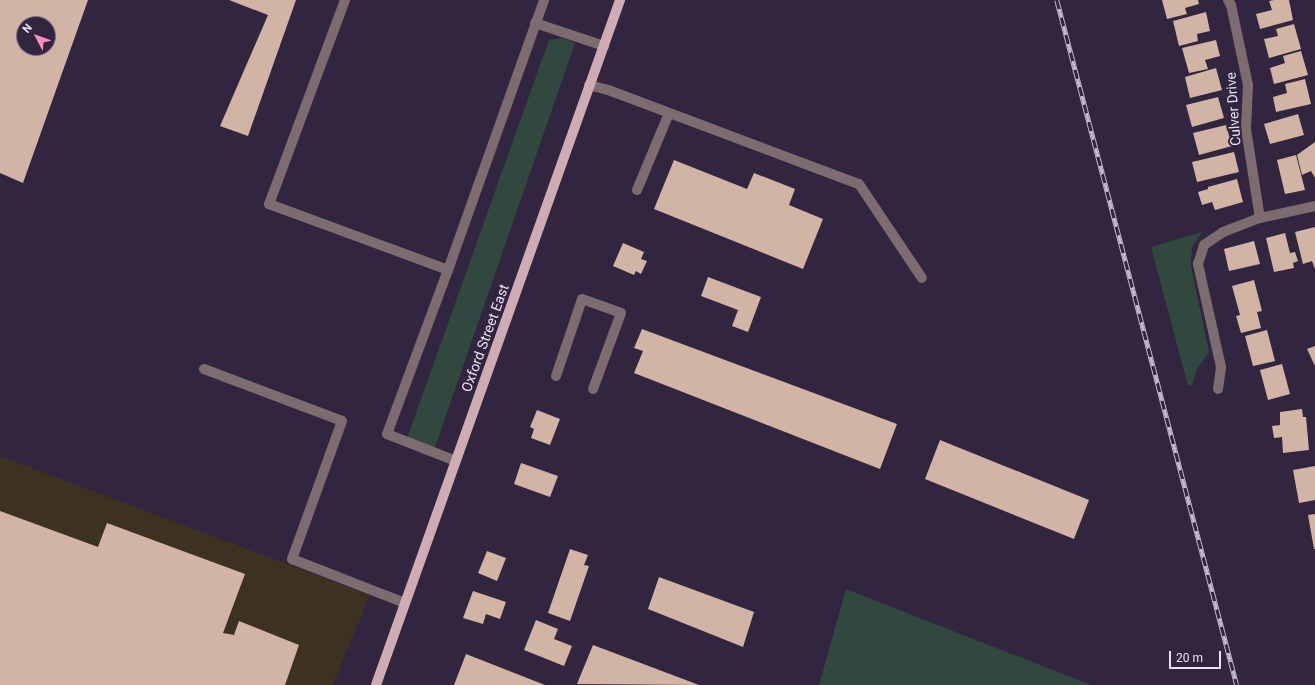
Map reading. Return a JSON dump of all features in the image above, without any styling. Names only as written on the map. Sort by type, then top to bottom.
[{"type":"main road","name":"Oxford Street East","points":[[376,685],[620,0]]},
{"type":"street","points":[[345,0],[269,204],[448,270]]},
{"type":"street","points":[[456,462],[387,434],[448,270],[544,0]]},
{"type":"street","name":"Culver Drive","points":[[1228,0],[1231,5],[1248,85],[1246,129],[1260,218]]},
{"type":"street","points":[[535,23],[604,46]]},
{"type":"street","points":[[589,85],[611,91],[859,184],[922,278]]},
{"type":"street","points":[[637,190],[669,113]]},
{"type":"street","points":[[1218,389],[1221,367],[1198,264],[1204,245],[1223,232],[1260,218],[1315,206]]},
{"type":"street","points":[[556,376],[582,299],[621,313],[594,389]]},
{"type":"street","points":[[204,368],[342,421],[292,559],[406,603]]},
{"type":"shaded area","points":[[0,456],[370,595],[333,685],[0,685]]},
{"type":"green space","points":[[562,38],[575,43],[434,450],[406,441],[549,40]]},
{"type":"green space","points":[[1202,232],[1192,247],[1191,266],[1209,352],[1197,369],[1192,385],[1188,386],[1151,247]]},
{"type":"green space","points":[[846,589],[1091,685],[819,685]]},
{"type":"building","points":[[0,0],[88,0],[23,183],[0,173]]},
{"type":"building","points":[[229,0],[296,0],[248,136],[220,126],[268,15]]},
{"type":"building","points":[[1162,0],[1198,0],[1199,4],[1185,8],[1187,14],[1167,19]]},
{"type":"building","points":[[1289,0],[1293,20],[1260,29],[1256,14],[1272,10],[1269,1]]},
{"type":"building","points":[[1206,12],[1210,31],[1197,34],[1198,41],[1179,46],[1173,21]]},
{"type":"building","points":[[1294,24],[1301,49],[1269,58],[1264,39],[1278,36],[1276,29]]},
{"type":"building","points":[[1216,40],[1220,56],[1205,60],[1208,69],[1189,73],[1182,48]]},
{"type":"building","points":[[1301,51],[1308,75],[1274,84],[1270,68],[1285,63],[1283,56]]},
{"type":"building","points":[[1216,68],[1222,90],[1190,98],[1185,77]]},
{"type":"building","points":[[1305,79],[1311,104],[1276,112],[1273,97],[1287,93],[1285,84]]},
{"type":"building","points":[[1218,97],[1224,118],[1192,127],[1186,105]]},
{"type":"building","points":[[1298,114],[1304,135],[1270,144],[1264,124]]},
{"type":"building","points":[[1226,125],[1232,146],[1199,155],[1193,133]]},
{"type":"building","points":[[1315,142],[1315,178],[1311,171],[1302,175],[1297,155]]},
{"type":"building","points":[[1234,152],[1239,172],[1197,182],[1192,162]]},
{"type":"building","points":[[1296,155],[1305,190],[1285,194],[1277,160]]},
{"type":"building","points":[[674,160],[747,189],[754,173],[795,189],[789,205],[823,219],[803,269],[654,209]]},
{"type":"building","points":[[1237,179],[1243,202],[1215,210],[1212,202],[1202,205],[1198,192],[1208,189],[1208,187]]},
{"type":"building","points":[[1315,227],[1315,269],[1312,261],[1303,264],[1295,232]]},
{"type":"building","points":[[1285,233],[1290,253],[1295,252],[1298,261],[1293,263],[1294,268],[1274,272],[1266,238]]},
{"type":"building","points":[[1254,241],[1260,264],[1229,271],[1224,249]]},
{"type":"building","points":[[623,243],[644,252],[641,259],[647,261],[641,274],[636,271],[634,275],[613,266]]},
{"type":"building","points":[[708,277],[761,297],[748,332],[732,326],[738,310],[701,296]]},
{"type":"building","points":[[1254,280],[1262,311],[1257,312],[1261,328],[1241,333],[1236,316],[1240,315],[1232,286]]},
{"type":"building","points":[[642,329],[897,424],[880,469],[634,373],[643,351],[634,348]]},
{"type":"building","points":[[1267,330],[1275,361],[1253,366],[1245,336]]},
{"type":"building","points":[[1315,346],[1315,366],[1307,349]]},
{"type":"building","points":[[1282,364],[1290,394],[1268,400],[1260,370]]},
{"type":"building","points":[[1302,409],[1303,417],[1306,417],[1309,450],[1283,453],[1282,437],[1274,438],[1272,426],[1280,425],[1280,412]]},
{"type":"building","points":[[537,410],[560,419],[550,445],[531,438],[534,429],[530,427]]},
{"type":"building","points":[[940,440],[1089,500],[1074,539],[925,479]]},
{"type":"building","points":[[521,463],[558,476],[550,497],[514,484]]},
{"type":"building","points":[[1315,466],[1315,500],[1299,503],[1293,470]]},
{"type":"building","points":[[0,511],[98,547],[107,523],[245,574],[223,633],[234,635],[239,621],[299,645],[285,685],[0,685]]},
{"type":"building","points":[[1315,514],[1315,549],[1314,549],[1308,515]]},
{"type":"building","points":[[570,549],[588,555],[584,565],[589,566],[570,621],[548,613]]},
{"type":"building","points":[[487,551],[506,558],[497,581],[478,573]]},
{"type":"building","points":[[659,577],[754,612],[743,647],[648,609]]},
{"type":"building","points":[[473,591],[506,602],[500,619],[486,614],[483,624],[463,618]]},
{"type":"building","points":[[536,620],[558,629],[554,639],[572,646],[564,666],[524,650]]},
{"type":"building","points":[[593,645],[699,685],[577,684]]},
{"type":"building","points":[[466,654],[545,685],[454,685]]},
{"type":"railway","points":[[1057,0],[1237,685]]}]
